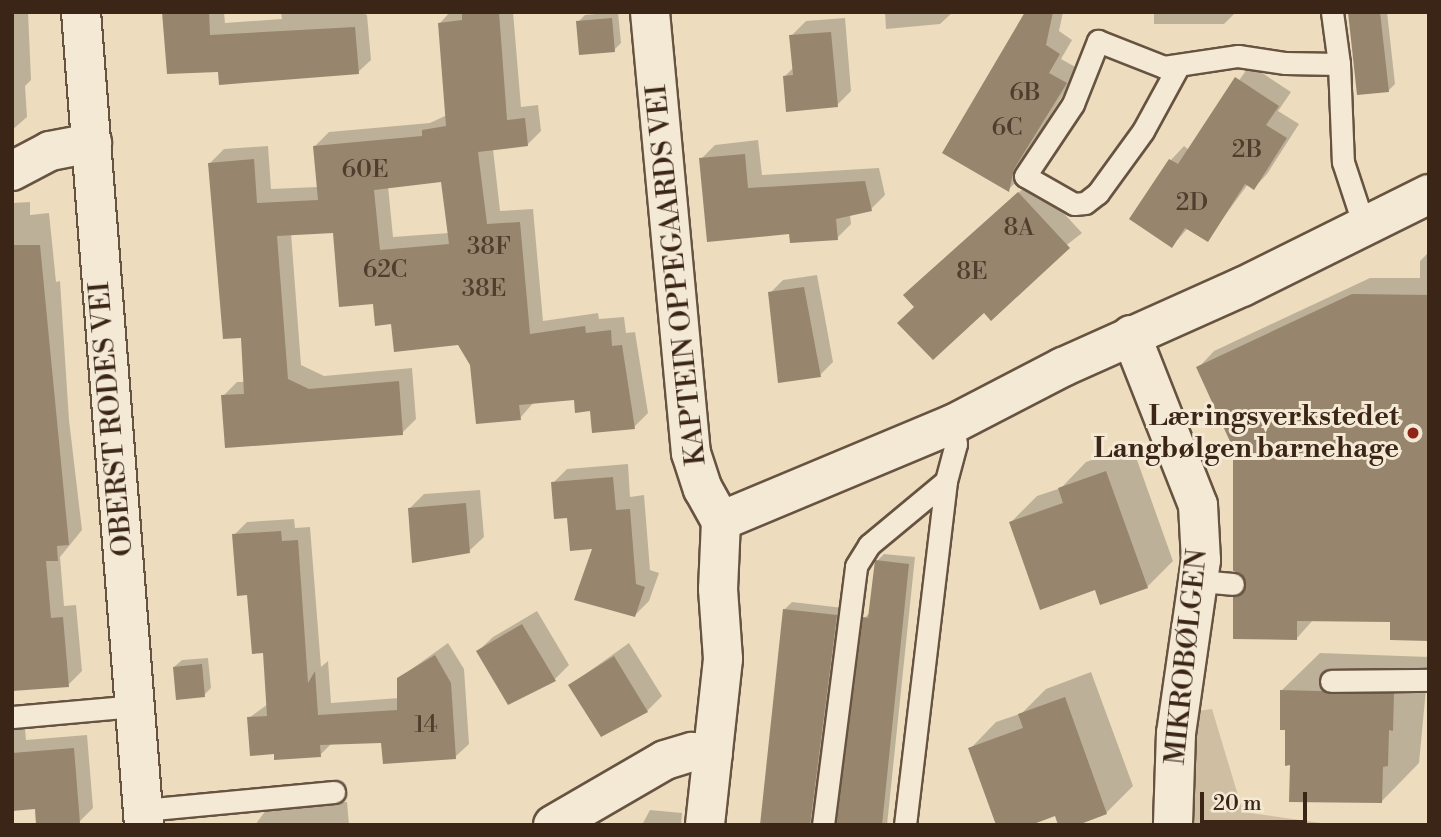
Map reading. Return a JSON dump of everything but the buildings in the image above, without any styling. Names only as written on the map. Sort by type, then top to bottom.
[{"type":"street","name":"OBERST RODES VEI","points":[[81,12],[143,818]]},
{"type":"street","name":"KAPTEIN OPPEGAARDS VEI","points":[[650,12],[691,453],[702,489],[721,522]]},
{"type":"street","points":[[12,171],[50,151],[92,143]]},
{"type":"street","points":[[705,825],[723,659],[718,589],[721,522],[953,424],[1131,335],[1429,194]]},
{"type":"street","name":"MIKROBØLGEN","points":[[1131,335],[1196,495],[1216,582],[1177,720],[1173,825]]},
{"type":"street","points":[[553,825],[666,760],[692,752],[713,754]]},
{"type":"lane","points":[[1332,12],[1339,64],[1343,162],[1364,226]]},
{"type":"lane","points":[[1180,65],[1143,131],[1098,193],[1085,203],[1074,204],[1025,176],[1073,104],[1098,41],[1138,60],[1180,65],[1238,56],[1285,63],[1339,64]]},
{"type":"lane","points":[[905,825],[946,481],[956,444],[953,424]]},
{"type":"lane","points":[[823,825],[856,566],[869,545],[946,481]]},
{"type":"lane","points":[[1331,681],[1429,680]]},
{"type":"lane","points":[[12,717],[135,706]]},
{"type":"lane","points":[[143,818],[334,792]]},
{"type":"shaded area","points":[[1212,709],[1243,812],[1335,825],[1190,825],[1190,712]]},
{"type":"place","name":"Læringsverkstedet Langbølgen barnehage","points":[[1413,433]]}]
